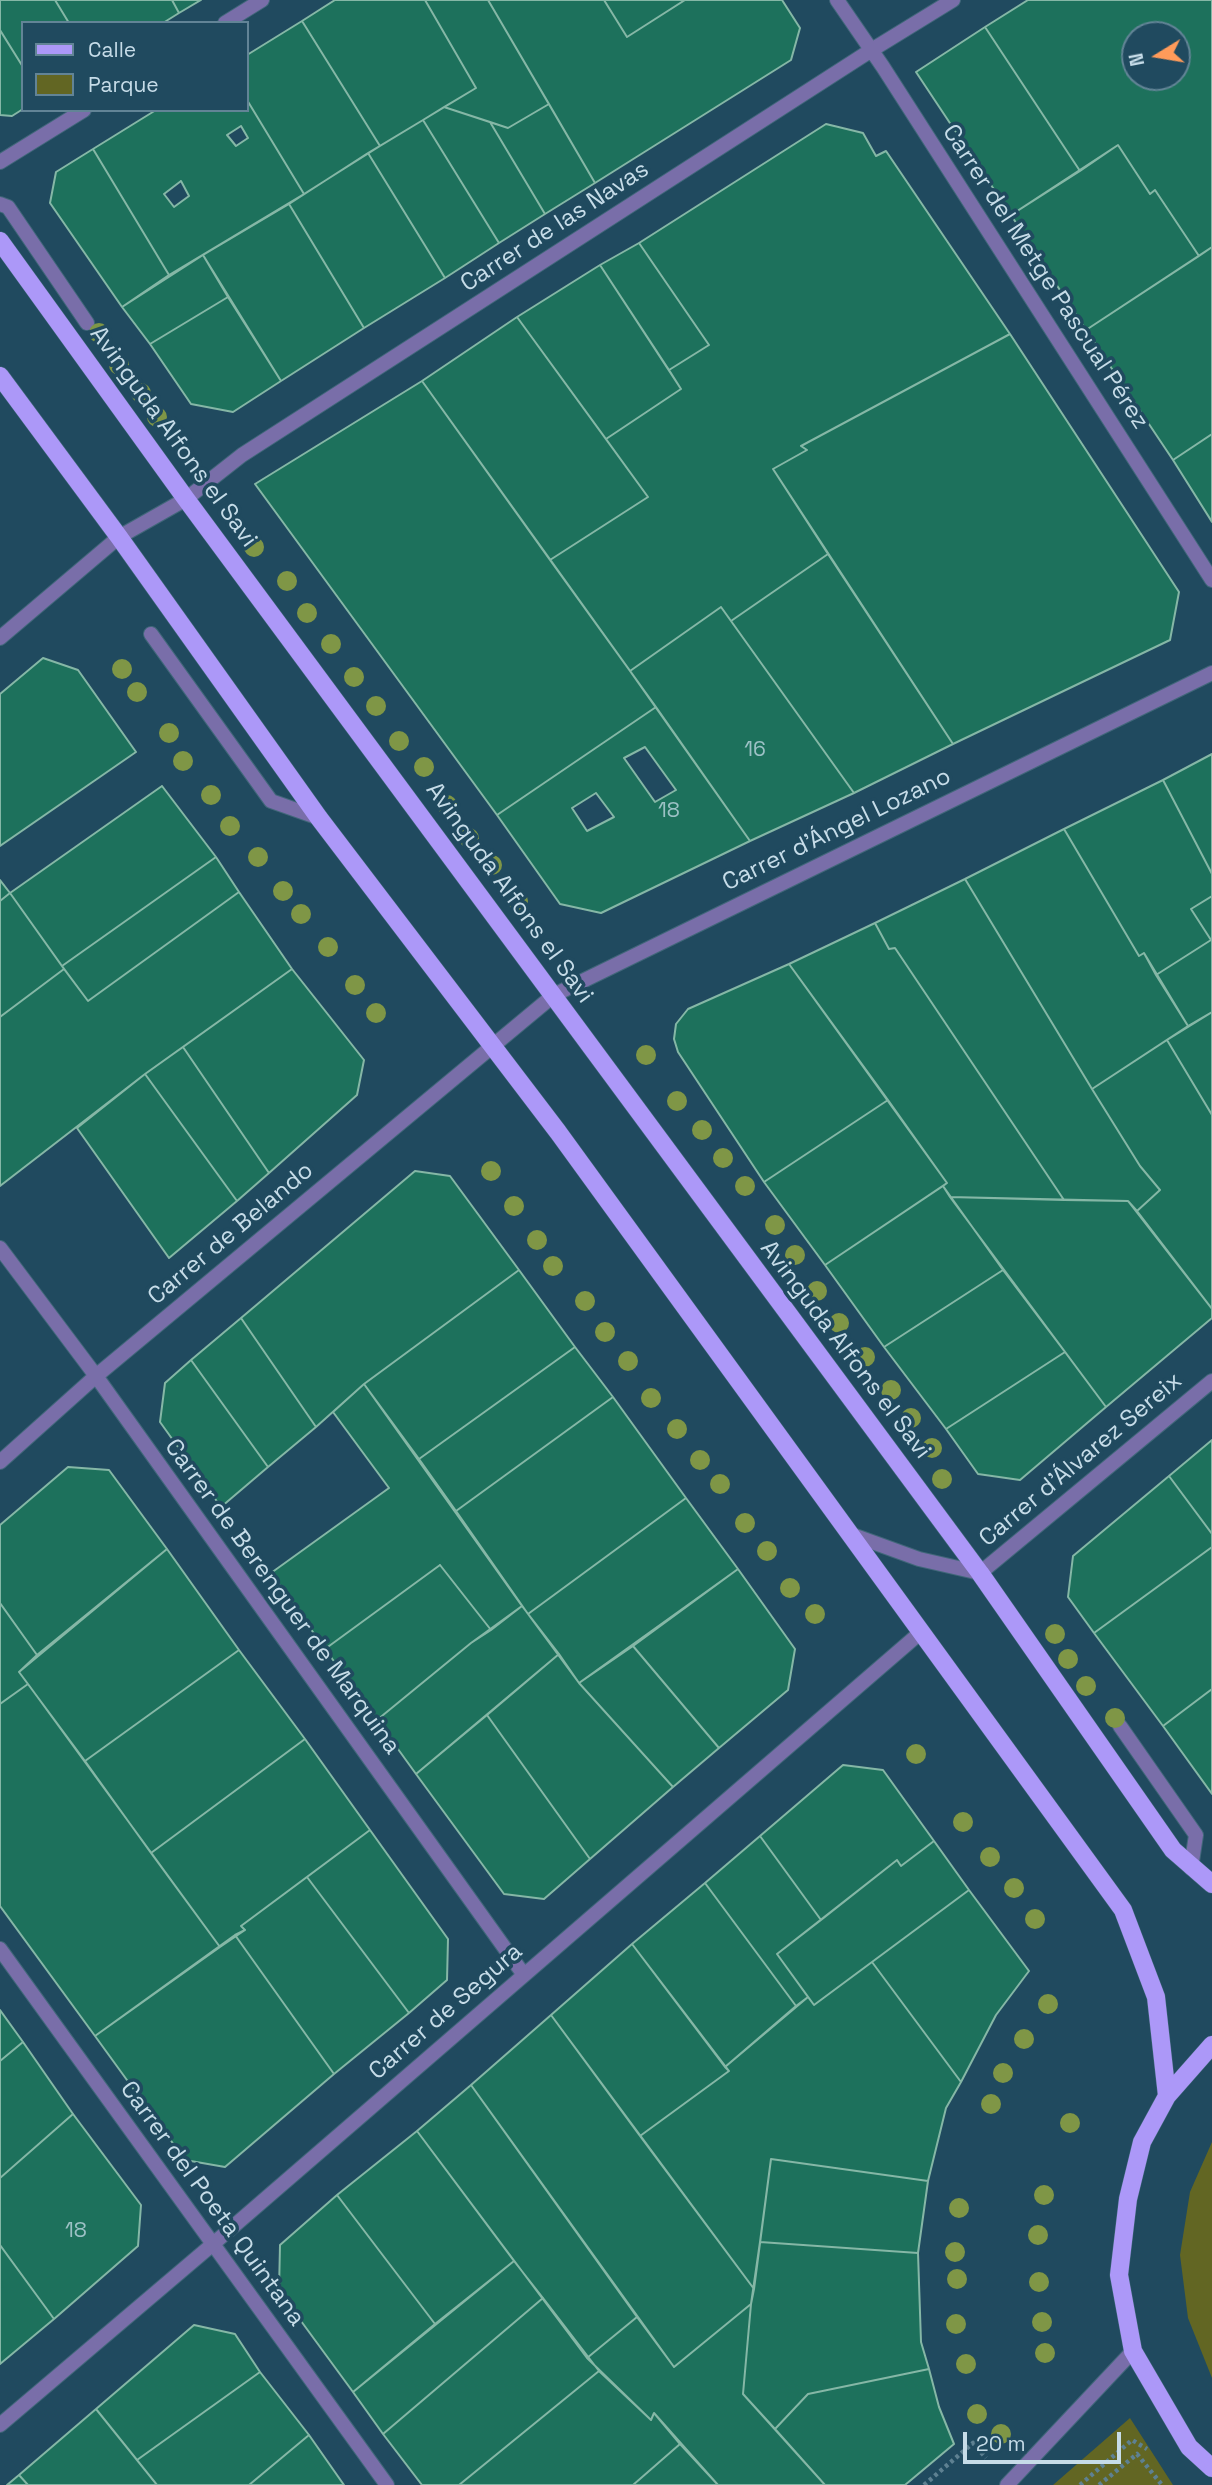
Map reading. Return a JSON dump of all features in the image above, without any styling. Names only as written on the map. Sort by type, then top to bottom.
[{"type":"main road","name":"Avinguda Alfons el Savi","points":[[0,241],[186,499],[980,1573],[1173,1850],[1212,1884]]},
{"type":"main road","points":[[0,376],[119,537],[319,818],[494,1045],[1122,1910],[1156,1997],[1167,2096]]},
{"type":"main road","points":[[1212,2045],[1167,2096],[1142,2142],[1128,2199],[1119,2275],[1133,2351],[1189,2447],[1212,2468]]},
{"type":"street","points":[[228,21],[262,0]]},
{"type":"street","name":"Carrer del Metge Pascual Pérez","points":[[837,0],[883,66],[1212,580]]},
{"type":"street","name":"Carrer de las Navas","points":[[0,638],[119,537],[186,499],[242,455],[953,0]]},
{"type":"street","points":[[0,162],[80,112]]},
{"type":"street","points":[[0,204],[8,207],[87,323]]},
{"type":"street","points":[[151,634],[271,801],[319,818]]},
{"type":"street","name":"Carrer d'Ángel Lozano","points":[[494,1045],[554,995],[1212,673]]},
{"type":"street","name":"Carrer de Belando","points":[[0,1462],[96,1376],[494,1045]]},
{"type":"street","name":"Carrer de Berenguer de Marquina","points":[[0,1248],[96,1376],[524,1975]]},
{"type":"street","name":"Carrer d'Álvarez Sereix","points":[[980,1573],[1212,1381]]},
{"type":"street","points":[[850,1534],[919,1559],[980,1573]]},
{"type":"street","name":"Carrer de Segura","points":[[0,2425],[921,1632]]},
{"type":"street","points":[[1120,1726],[1196,1835],[1191,1868]]},
{"type":"street","name":"Carrer del Poeta Quintana","points":[[0,1949],[387,2485]]},
{"type":"street","points":[[1008,2484],[1133,2351]]},
{"type":"path","points":[[1080,2485],[1132,2440],[1170,2462],[1189,2447]]},
{"type":"path","points":[[924,2485],[973,2443],[1008,2484]]},
{"type":"path","points":[[1099,2485],[1137,2454],[1163,2485]]},
{"type":"green space","points":[[1212,2142],[1212,2378],[1188,2318],[1180,2255],[1190,2192]]},
{"type":"green space","points":[[1130,2418],[1173,2485],[1053,2485]]},
{"type":"building","points":[[0,0],[55,0],[68,21],[21,21],[21,64],[0,30]]},
{"type":"building","points":[[55,0],[172,0],[179,13],[166,21],[68,21]]},
{"type":"building","points":[[172,0],[201,0],[179,13]]},
{"type":"building","points":[[335,0],[425,0],[476,88],[380,146],[302,21]]},
{"type":"building","points":[[425,0],[488,0],[549,104],[508,128],[444,107],[476,88]]},
{"type":"building","points":[[488,0],[604,0],[627,37],[685,0],[782,0],[800,28],[791,60],[595,183]]},
{"type":"building","points":[[604,0],[685,0],[627,37]]},
{"type":"building","points":[[1028,0],[1212,0],[1212,247],[1199,256],[1155,190],[1150,194],[1118,145],[1080,171],[985,27]]},
{"type":"building","points":[[302,21],[380,146],[304,194],[248,102],[248,54]]},
{"type":"building","points":[[985,27],[1080,171],[1011,215],[916,72]]},
{"type":"building","points":[[0,30],[21,64],[21,110],[12,116],[0,115]]},
{"type":"building","points":[[248,102],[304,194],[169,275],[93,149],[153,112],[248,112]],"holes":[[[241,126],[248,138],[236,146],[227,135]],[[181,181],[189,196],[174,207],[164,194]]]},
{"type":"building","points":[[549,104],[595,183],[545,214],[490,122],[508,128]]},
{"type":"building","points":[[444,107],[490,122],[545,214],[499,243],[423,120]]},
{"type":"building","points":[[423,120],[499,243],[445,278],[368,153]]},
{"type":"building","points":[[826,124],[863,133],[876,156],[886,151],[1010,334],[801,446],[807,450],[773,469],[828,554],[731,621],[721,607],[630,671],[550,560],[648,497],[606,439],[681,389],[669,370],[709,345],[639,243]]},
{"type":"building","points":[[1118,145],[1150,194],[1155,190],[1199,256],[1086,330],[1011,215]]},
{"type":"building","points":[[93,149],[169,275],[122,307],[50,203],[56,172]]},
{"type":"building","points":[[368,153],[445,278],[364,328],[289,204]]},
{"type":"building","points":[[289,204],[364,328],[281,381],[203,255]]},
{"type":"building","points":[[639,243],[709,345],[669,370],[600,265]]},
{"type":"building","points":[[1212,247],[1212,434],[1173,460],[1086,330]]},
{"type":"building","points":[[203,255],[228,297],[150,344],[122,307]]},
{"type":"building","points":[[600,265],[681,389],[606,439],[517,317]]},
{"type":"building","points":[[228,297],[281,381],[233,412],[191,404],[150,344]]},
{"type":"building","points":[[517,317],[648,497],[550,560],[422,381]]},
{"type":"building","points":[[1010,334],[1179,592],[1170,640],[953,744],[773,469],[807,450],[801,446]]},
{"type":"building","points":[[422,381],[656,707],[497,815],[255,484]]},
{"type":"building","points":[[1212,434],[1212,522],[1173,460]]},
{"type":"building","points":[[828,554],[953,744],[854,793],[731,621]]},
{"type":"building","points":[[721,607],[854,793],[750,841],[630,671]]},
{"type":"building","points":[[43,658],[78,670],[136,752],[0,846],[0,694]]},
{"type":"building","points":[[656,707],[750,841],[601,913],[560,904],[497,815]],"holes":[[[645,747],[676,790],[655,802],[624,758]],[[596,793],[614,817],[587,831],[572,808]]]},
{"type":"building","points":[[1212,754],[1212,874],[1163,780]]},
{"type":"building","points":[[1163,780],[1212,874],[1212,896],[1191,909],[1211,940],[1156,975],[1144,953],[1139,956],[1064,829]]},
{"type":"building","points":[[162,786],[216,857],[62,966],[10,893]]},
{"type":"building","points":[[1064,829],[1139,956],[1144,953],[1188,1026],[1092,1089],[965,879]]},
{"type":"building","points":[[216,857],[239,892],[88,1001],[62,966]]},
{"type":"building","points":[[965,879],[1140,1166],[1160,1190],[1137,1211],[1128,1201],[1064,1200],[895,948],[889,949],[875,923]]},
{"type":"building","points":[[0,880],[10,893],[0,901]]},
{"type":"building","points":[[239,892],[292,969],[145,1074],[0,1186],[0,1017],[64,969],[88,1001]]},
{"type":"building","points":[[10,893],[64,969],[0,1017],[0,901]]},
{"type":"building","points":[[1212,896],[1212,1012],[1188,1026],[1156,975],[1211,940],[1191,909]]},
{"type":"building","points":[[875,923],[889,949],[895,948],[1064,1200],[950,1197],[943,1186],[947,1183],[789,964]]},
{"type":"building","points":[[789,964],[888,1100],[764,1182],[678,1052],[674,1039],[676,1024],[688,1009]]},
{"type":"building","points":[[292,969],[364,1060],[357,1095],[269,1173],[183,1047]]},
{"type":"building","points":[[1212,1012],[1212,1115],[1167,1040]]},
{"type":"building","points":[[1167,1040],[1212,1115],[1212,1309],[1137,1211],[1160,1190],[1140,1166],[1092,1089]]},
{"type":"building","points":[[183,1047],[269,1173],[237,1201],[145,1074]]},
{"type":"building","points":[[145,1074],[237,1201],[169,1258],[77,1128]]},
{"type":"building","points":[[888,1100],[947,1183],[825,1265],[764,1182]]},
{"type":"building","points":[[415,1171],[450,1176],[519,1270],[364,1384],[316,1427],[241,1318]]},
{"type":"building","points":[[943,1186],[1003,1270],[884,1347],[825,1265]]},
{"type":"building","points":[[950,1197],[1128,1201],[1212,1309],[1212,1318],[1106,1407]]},
{"type":"building","points":[[519,1270],[575,1347],[419,1459],[364,1384]]},
{"type":"building","points":[[1003,1270],[1065,1352],[946,1429],[884,1347]]},
{"type":"building","points":[[241,1318],[316,1427],[268,1467],[191,1360]]},
{"type":"building","points":[[575,1347],[613,1397],[456,1511],[419,1459]]},
{"type":"building","points":[[1065,1352],[1106,1407],[1020,1480],[978,1474],[946,1429]]},
{"type":"building","points":[[191,1360],[268,1467],[221,1507],[160,1422],[165,1383]]},
{"type":"building","points":[[364,1384],[522,1606],[491,1630],[440,1565],[325,1649],[271,1573],[389,1488],[333,1412]]},
{"type":"building","points":[[613,1397],[686,1498],[528,1614],[456,1511]]},
{"type":"building","points":[[1212,1440],[1212,1534],[1169,1476]]},
{"type":"building","points":[[68,1467],[109,1470],[167,1549],[37,1655],[0,1603],[0,1525]]},
{"type":"building","points":[[1169,1476],[1212,1534],[1212,1547],[1094,1633],[1068,1597],[1073,1556]]},
{"type":"building","points":[[686,1498],[738,1569],[579,1683],[528,1614]]},
{"type":"building","points":[[1212,1547],[1212,1689],[1163,1726],[1094,1633]]},
{"type":"building","points":[[167,1549],[239,1650],[85,1761],[19,1672]]},
{"type":"building","points":[[440,1565],[491,1630],[471,1643],[377,1720],[325,1649]]},
{"type":"building","points":[[738,1569],[795,1649],[788,1690],[719,1748],[633,1646]]},
{"type":"building","points":[[0,1603],[37,1655],[19,1672],[28,1684],[0,1704]]},
{"type":"building","points":[[522,1606],[559,1654],[416,1774],[377,1720],[471,1643]]},
{"type":"building","points":[[633,1646],[719,1748],[673,1787],[579,1683]]},
{"type":"building","points":[[239,1650],[305,1739],[151,1853],[85,1761]]},
{"type":"building","points":[[559,1654],[579,1683],[673,1787],[590,1859],[487,1715]]},
{"type":"building","points":[[28,1684],[220,1947],[95,2036],[0,1906],[0,1704]]},
{"type":"building","points":[[1212,1689],[1212,1794],[1163,1726]]},
{"type":"building","points":[[487,1715],[590,1859],[544,1899],[504,1894],[416,1774]]},
{"type":"building","points":[[305,1739],[370,1830],[241,1926],[245,1930],[220,1947],[151,1853]]},
{"type":"building","points":[[843,1765],[883,1770],[934,1841],[901,1866],[897,1860],[821,1920],[760,1836]]},
{"type":"building","points":[[370,1830],[448,1939],[447,1980],[409,2013],[307,1877]]},
{"type":"building","points":[[760,1836],[821,1920],[777,1954],[808,1997],[796,2006],[705,1883]]},
{"type":"building","points":[[934,1841],[969,1890],[814,2005],[777,1954],[897,1860],[901,1866]]},
{"type":"building","points":[[307,1877],[409,2013],[334,2074],[235,1935],[245,1930],[241,1926]]},
{"type":"building","points":[[705,1883],[796,2006],[725,2067],[632,1944]]},
{"type":"building","points":[[969,1890],[1029,1971],[996,2015],[961,2082],[872,1962]]},
{"type":"building","points":[[235,1935],[334,2074],[225,2167],[185,2160],[95,2036]]},
{"type":"building","points":[[632,1944],[729,2071],[640,2136],[551,2015]]},
{"type":"building","points":[[872,1962],[961,2082],[946,2108],[928,2181],[771,2159],[754,2289],[640,2136],[729,2071],[725,2067],[808,1997],[814,2005]]},
{"type":"building","points":[[0,2010],[23,2042],[0,2061]]},
{"type":"building","points":[[551,2015],[754,2289],[751,2304],[674,2367],[471,2085]]},
{"type":"building","points":[[23,2042],[73,2114],[0,2178],[0,2061]]},
{"type":"building","points":[[471,2085],[637,2317],[587,2358],[417,2131]]},
{"type":"building","points":[[73,2114],[141,2205],[138,2246],[54,2319],[0,2245],[0,2178]]},
{"type":"building","points":[[417,2131],[514,2261],[435,2324],[337,2195]]},
{"type":"building","points":[[771,2159],[928,2181],[918,2253],[760,2242]]},
{"type":"building","points":[[337,2195],[435,2324],[353,2392],[279,2291],[280,2245]]},
{"type":"building","points":[[760,2242],[918,2253],[921,2342],[929,2369],[808,2394],[775,2429],[743,2394]]},
{"type":"building","points":[[0,2245],[54,2319],[0,2364]]},
{"type":"building","points":[[514,2261],[543,2298],[383,2434],[353,2392]]},
{"type":"building","points":[[543,2298],[599,2371],[459,2485],[422,2485],[383,2434]]},
{"type":"building","points":[[751,2304],[743,2394],[825,2485],[718,2485],[654,2413],[651,2420],[587,2358],[637,2317],[674,2367]]},
{"type":"building","points":[[194,2325],[235,2334],[260,2372],[137,2460],[96,2409]]},
{"type":"building","points":[[929,2369],[939,2407],[954,2444],[905,2485],[825,2485],[775,2429],[808,2394]]},
{"type":"building","points":[[599,2371],[651,2420],[654,2413],[680,2444],[633,2485],[459,2485]]},
{"type":"building","points":[[260,2372],[309,2435],[249,2485],[157,2485],[137,2460]]},
{"type":"building","points":[[96,2409],[157,2485],[28,2485],[19,2475]]},
{"type":"building","points":[[309,2435],[344,2485],[249,2485]]},
{"type":"building","points":[[680,2444],[718,2485],[633,2485]]},
{"type":"building","points":[[19,2475],[28,2485],[7,2485]]}]
